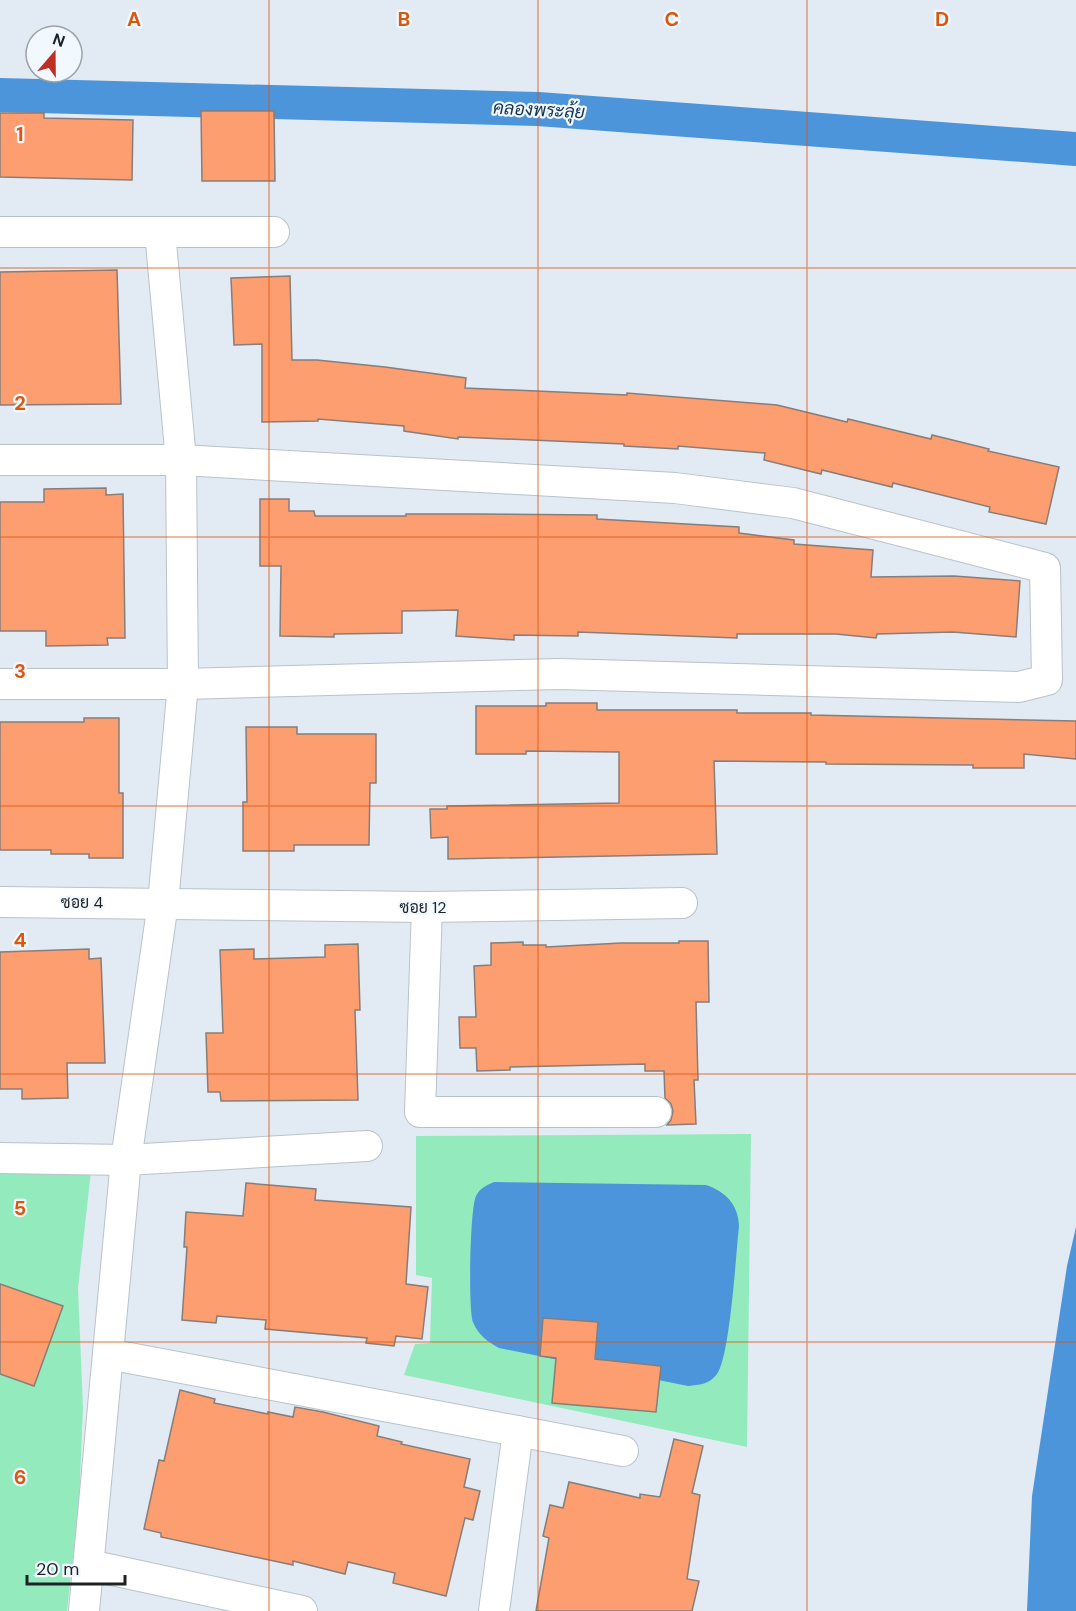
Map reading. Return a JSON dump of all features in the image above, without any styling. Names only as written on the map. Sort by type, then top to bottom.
[{"type":"street","points":[[0,232],[274,232]]},
{"type":"street","points":[[84,1611],[126,1160],[163,903],[183,684],[181,460],[160,232]]},
{"type":"street","points":[[0,460],[181,460],[675,488],[805,506],[1045,568],[1047,680],[1019,687],[559,674],[183,684],[0,684]]},
{"type":"street","name":"ซอย 4","points":[[0,902],[163,903]]},
{"type":"street","name":"ซอย 12","points":[[163,903],[427,907],[682,903]]},
{"type":"street","points":[[427,907],[420,1112],[656,1112]]},
{"type":"street","points":[[0,1158],[126,1160],[367,1146]]},
{"type":"street","points":[[108,1354],[623,1451]]},
{"type":"street","points":[[494,1611],[518,1431]]},
{"type":"street","points":[[89,1565],[302,1611]]},
{"type":"green space","points":[[751,1134],[747,1447],[404,1375],[415,1344],[430,1343],[432,1278],[416,1275],[416,1136]]},
{"type":"green space","points":[[0,1170],[91,1171],[78,1288],[83,1408],[79,1502],[67,1611],[0,1611]]},
{"type":"water","points":[[494,1182],[706,1185],[725,1195],[736,1211],[739,1226],[726,1348],[717,1374],[704,1383],[688,1386],[499,1348],[483,1337],[475,1327],[471,1313],[472,1219],[476,1196],[482,1189]]},
{"type":"water","points":[[1076,1227],[1076,1611],[1027,1611],[1032,1496],[1067,1266]]},
{"type":"building","points":[[201,111],[274,111],[275,181],[202,181]]},
{"type":"building","points":[[0,113],[44,113],[44,118],[133,120],[132,180],[0,177]]},
{"type":"building","points":[[117,270],[121,404],[0,405],[0,272]]},
{"type":"building","points":[[290,276],[292,360],[317,360],[385,367],[466,378],[465,388],[627,395],[627,393],[777,405],[931,439],[932,435],[989,449],[988,451],[1059,467],[1046,524],[989,512],[990,507],[893,483],[892,487],[822,470],[821,474],[764,460],[765,453],[678,446],[678,449],[624,446],[624,444],[458,437],[458,439],[404,431],[404,426],[318,419],[318,421],[262,422],[262,344],[234,345],[231,278]]},
{"type":"building","points":[[106,488],[106,495],[123,494],[125,638],[107,638],[108,645],[46,646],[46,631],[0,631],[0,502],[44,502],[44,489]]},
{"type":"building","points":[[260,499],[289,499],[289,511],[314,511],[315,516],[597,515],[597,519],[739,527],[739,533],[794,540],[794,544],[873,550],[871,577],[954,576],[1020,581],[1016,637],[953,632],[877,634],[876,638],[836,634],[737,634],[737,638],[578,632],[578,636],[514,635],[514,640],[456,636],[458,610],[402,611],[402,633],[334,634],[334,637],[280,636],[281,566],[260,566]]},
{"type":"building","points":[[546,703],[597,703],[597,710],[737,710],[737,713],[1076,721],[1076,759],[1024,754],[1024,768],[973,768],[973,765],[714,761],[717,854],[448,859],[448,837],[431,838],[430,809],[447,809],[447,806],[619,803],[619,752],[526,751],[526,754],[476,754],[476,706],[546,706]]},
{"type":"building","points":[[84,718],[119,718],[119,793],[123,793],[123,858],[89,858],[89,854],[51,854],[51,850],[0,850],[0,722],[84,722]]},
{"type":"building","points":[[246,727],[297,727],[297,734],[376,734],[376,783],[370,783],[369,845],[294,845],[294,851],[243,851],[243,802],[247,802]]},
{"type":"building","points":[[679,941],[708,941],[709,1002],[696,1002],[698,1080],[694,1080],[696,1124],[667,1125],[673,1111],[671,1104],[665,1098],[664,1071],[645,1071],[645,1064],[510,1067],[510,1070],[477,1071],[476,1048],[460,1048],[459,1017],[476,1017],[474,966],[491,965],[491,943],[523,942],[523,945],[546,945],[546,947],[679,943]]},
{"type":"building","points":[[358,944],[360,1010],[355,1010],[358,1100],[221,1101],[220,1092],[208,1092],[206,1033],[223,1033],[220,950],[254,949],[254,959],[325,957],[325,945]]},
{"type":"building","points":[[89,949],[89,959],[101,958],[105,1063],[67,1063],[68,1098],[22,1099],[22,1089],[0,1089],[0,952]]},
{"type":"building","points":[[246,1183],[316,1189],[315,1200],[411,1207],[406,1284],[428,1287],[422,1339],[396,1336],[394,1346],[366,1343],[367,1338],[265,1329],[266,1320],[217,1316],[216,1323],[182,1320],[187,1247],[184,1247],[186,1212],[243,1216]]},
{"type":"building","points":[[0,1284],[63,1306],[34,1386],[0,1374]]},
{"type":"building","points":[[543,1318],[598,1322],[595,1359],[661,1366],[656,1412],[552,1403],[556,1358],[540,1356]]},
{"type":"building","points":[[180,1390],[215,1399],[214,1403],[268,1414],[268,1412],[293,1417],[295,1407],[323,1412],[379,1426],[377,1436],[402,1442],[401,1444],[470,1459],[464,1487],[480,1491],[473,1520],[465,1518],[446,1596],[393,1583],[395,1573],[348,1562],[345,1574],[293,1561],[293,1565],[161,1537],[161,1533],[144,1529],[159,1460],[164,1461]]},
{"type":"building","points":[[674,1439],[703,1446],[692,1493],[700,1495],[687,1579],[699,1581],[692,1611],[536,1611],[549,1538],[543,1536],[550,1505],[563,1508],[569,1482],[640,1498],[640,1494],[660,1497]]},
{"type":"waterway","name":"คลองพระลุ้ย","points":[[0,95],[538,109],[1076,149]]}]
